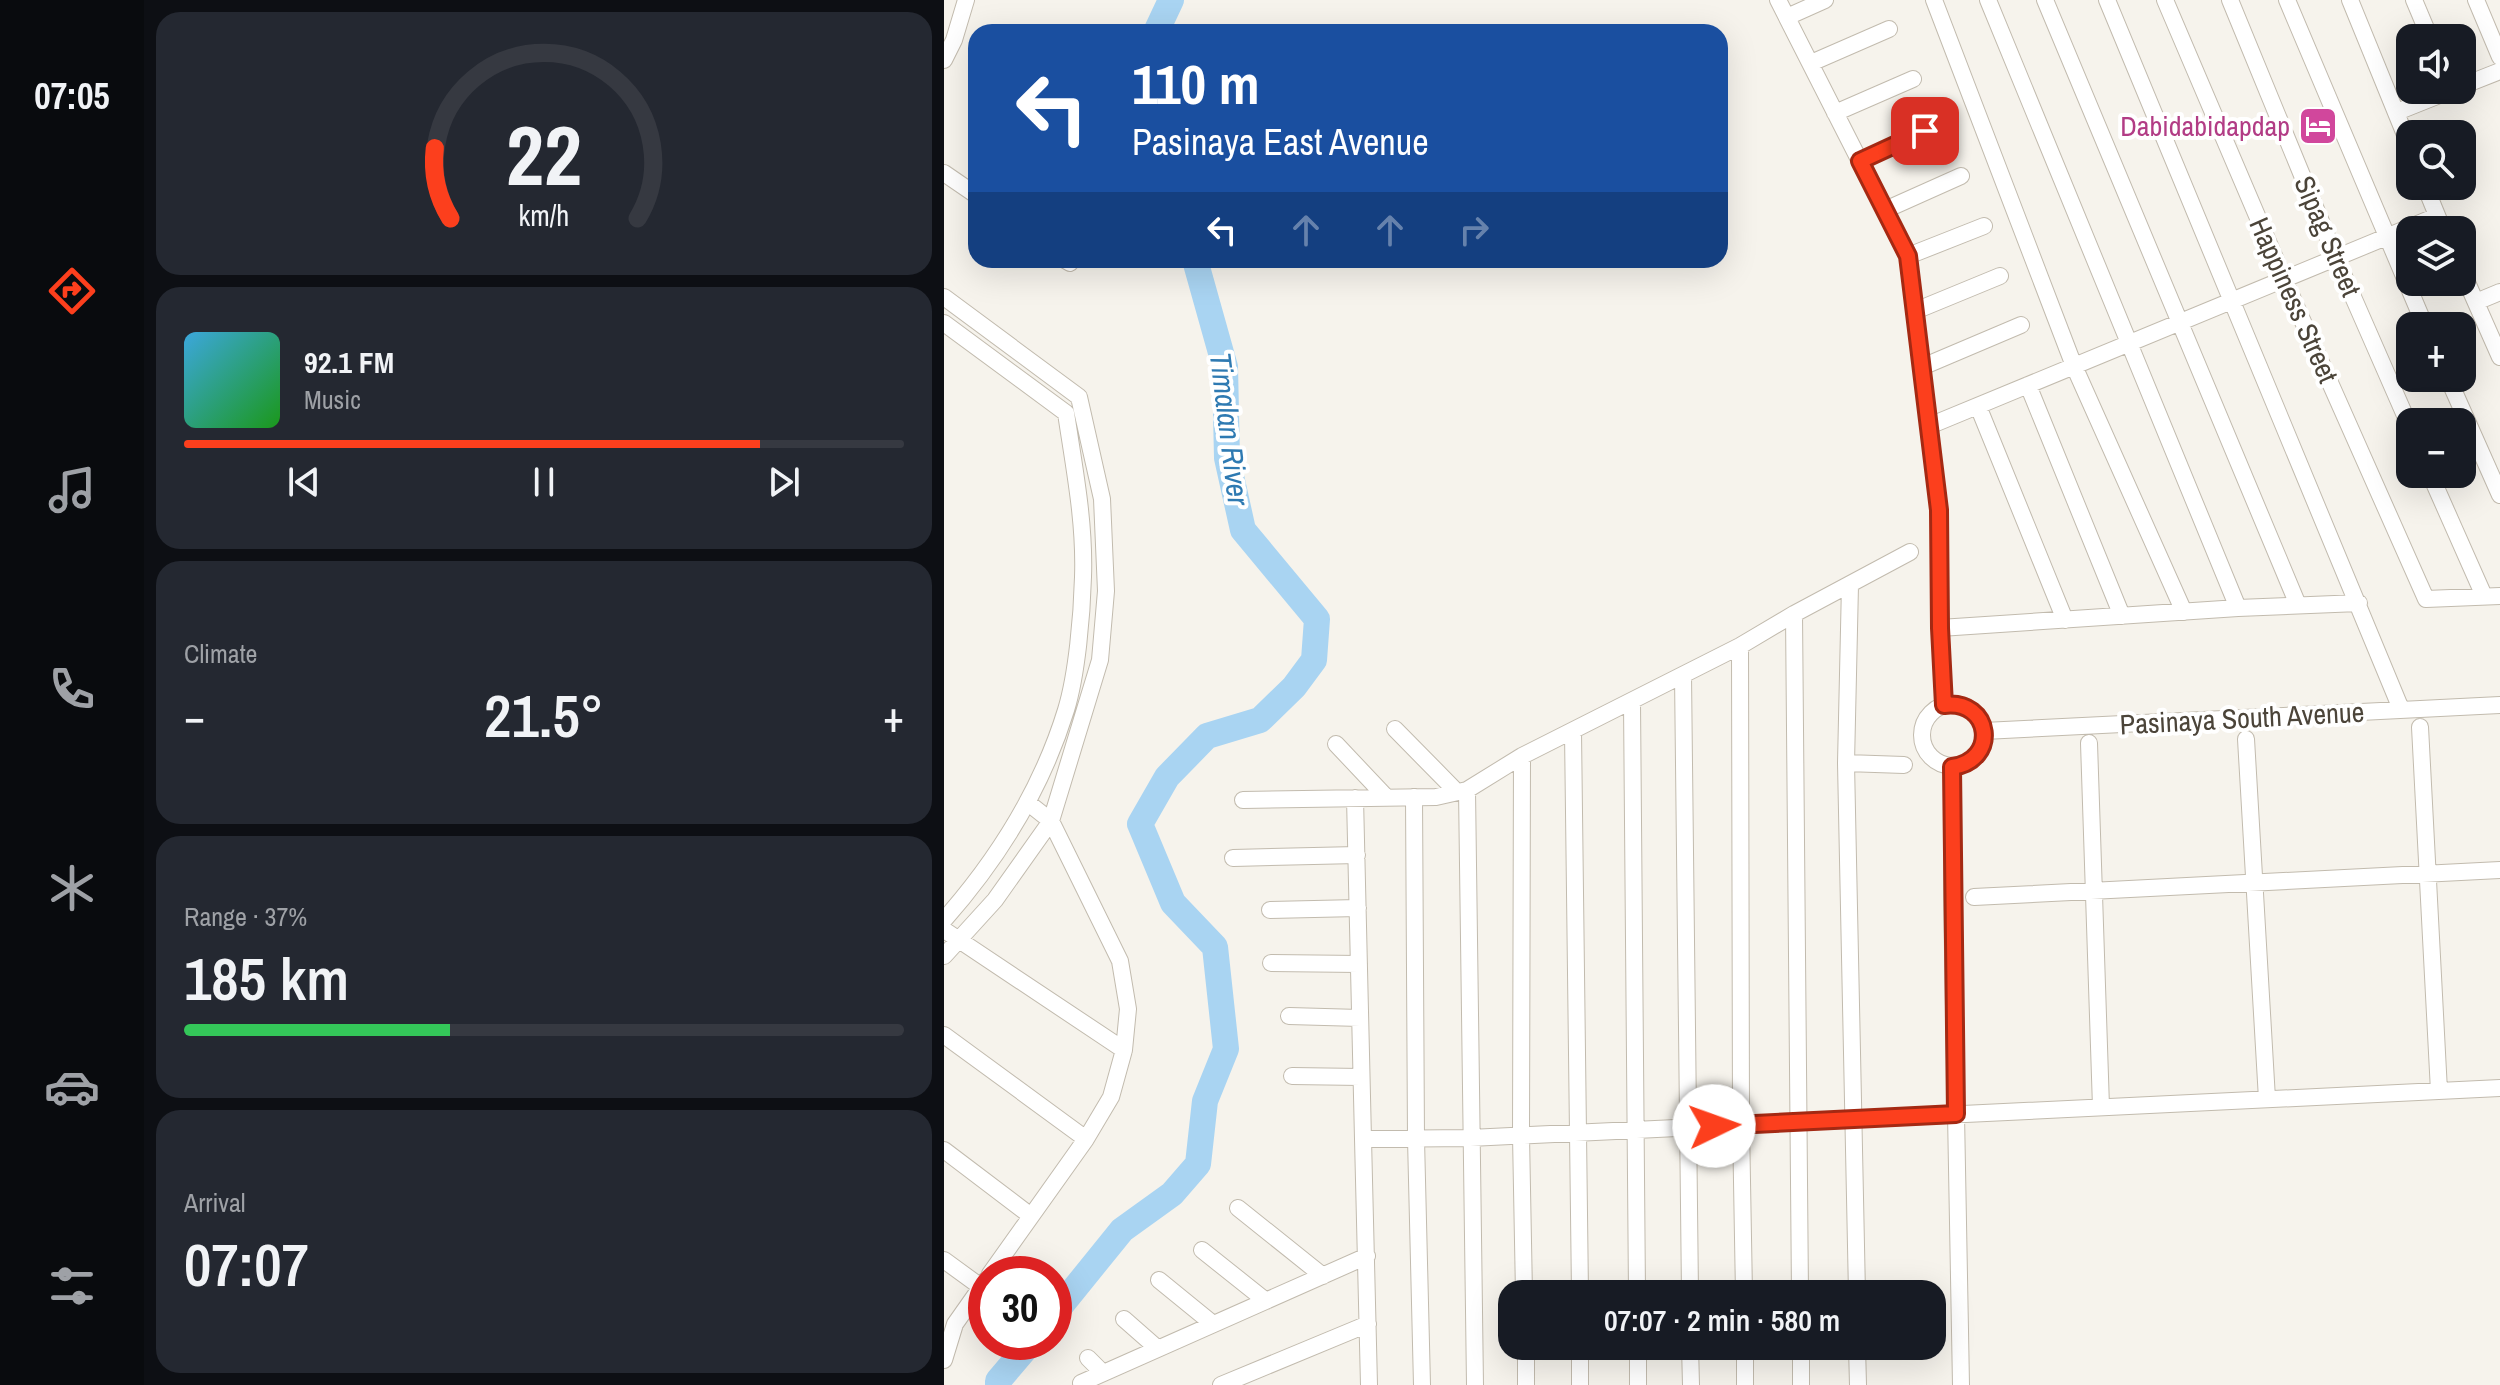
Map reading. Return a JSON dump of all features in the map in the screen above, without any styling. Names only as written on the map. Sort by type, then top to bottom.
[{"type":"street","points":[[944,60],[954,40],[966,0]]},
{"type":"street","points":[[1778,0],[1908,256],[1939,510],[1944,705]]},
{"type":"street","points":[[1787,17],[1825,0]]},
{"type":"street","points":[[1934,0],[2074,366],[2184,612]]},
{"type":"street","points":[[1988,0],[2238,608]]},
{"type":"street","points":[[2045,0],[2298,605]]},
{"type":"street","points":[[2107,0],[2401,709]]},
{"type":"street","name":"Happiness Street","points":[[2165,0],[2426,599],[2492,596]]},
{"type":"street","name":"Sipag Street","points":[[2230,0],[2402,408]]},
{"type":"street","points":[[2287,0],[2419,312]]},
{"type":"street","points":[[2350,0],[2400,120]]},
{"type":"street","points":[[2414,0],[2424,24]]},
{"type":"street","points":[[2476,0],[2500,57]]},
{"type":"street","points":[[1811,63],[1889,29]]},
{"type":"street","points":[[2476,80],[2500,71]]},
{"type":"street","points":[[1835,113],[1913,79]]},
{"type":"street","points":[[2397,112],[2417,104]]},
{"type":"street","points":[[1860,161],[1925,131]]},
{"type":"street","points":[[944,173],[968,190]]},
{"type":"street","points":[[1885,210],[1961,176]]},
{"type":"street","points":[[1908,256],[1984,226]]},
{"type":"street","points":[[1929,426],[2396,234]]},
{"type":"street","points":[[1915,311],[2000,276]]},
{"type":"street","points":[[2476,302],[2500,292]]},
{"type":"street","points":[[2473,296],[2500,357]]},
{"type":"street","points":[[944,297],[1079,397],[1102,499],[1106,591],[1100,660],[1051,821],[995,900],[944,956]]},
{"type":"street","points":[[944,323],[1066,413],[1079,492],[1083,576],[1067,707],[1048,761],[1027,802],[970,891],[944,920]]},
{"type":"street","points":[[1922,367],[2021,325]]},
{"type":"street","points":[[2028,385],[2122,616]]},
{"type":"street","points":[[2454,392],[2500,495]]},
{"type":"street","points":[[1978,406],[2065,620]]},
{"type":"street","points":[[2437,488],[2492,596]]},
{"type":"street","points":[[1243,800],[1436,797],[1462,791],[1522,756],[1740,646],[1910,552]]},
{"type":"street","points":[[1850,585],[1846,763],[1857,1280]]},
{"type":"street","points":[[1940,628],[2359,603]]},
{"type":"street","points":[[1794,614],[1800,1280]]},
{"type":"street","points":[[1740,646],[1744,1280]]},
{"type":"street","points":[[1683,675],[1690,1280]]},
{"type":"street","points":[[1632,703],[1637,1280]]},
{"type":"street","points":[[1944,705],[1968,707],[1979,718],[1984,731],[1978,754],[1967,764],[1952,767],[1933,759],[1922,734],[1926,719],[1944,705]]},
{"type":"street","name":"Pasinaya South Avenue","points":[[1984,731],[2500,705]]},
{"type":"street","points":[[2420,727],[2439,1091]]},
{"type":"street","points":[[1395,729],[1462,791],[1475,1385]]},
{"type":"street","points":[[1573,732],[1580,1280]]},
{"type":"street","points":[[2246,739],[2267,1099]]},
{"type":"street","points":[[2089,743],[2101,1107]]},
{"type":"street","points":[[1336,744],[1387,798]]},
{"type":"street","points":[[1522,756],[1524,1280]]},
{"type":"street","points":[[1846,763],[1904,765]]},
{"type":"street","points":[[1952,767],[1961,1385]]},
{"type":"street","points":[[1414,797],[1416,1139],[1422,1385]]},
{"type":"street","points":[[1355,798],[1367,1256],[1366,1384]]},
{"type":"street","points":[[1003,1256],[1086,1139],[1111,1097],[1124,1050],[1128,1009],[1120,961],[1051,821],[1027,802]]},
{"type":"street","points":[[1233,858],[1357,855]]},
{"type":"street","points":[[1974,897],[2500,870]]},
{"type":"street","points":[[1270,910],[1358,908]]},
{"type":"street","points":[[944,930],[1124,1050]]},
{"type":"street","points":[[1271,963],[1359,964]]},
{"type":"street","points":[[1289,1016],[1360,1018]]},
{"type":"street","points":[[944,1035],[1086,1139]]},
{"type":"street","points":[[1292,1076],[1361,1077]]},
{"type":"street","points":[[1363,1139],[1521,1136],[2500,1088]]},
{"type":"street","points":[[944,1150],[1031,1216]]},
{"type":"street","points":[[1238,1208],[1323,1276]]},
{"type":"street","points":[[1202,1250],[1266,1301]]},
{"type":"street","points":[[1082,1385],[1157,1348],[1367,1256]]},
{"type":"street","points":[[944,1260],[968,1271]]},
{"type":"street","points":[[1159,1280],[1213,1324]]},
{"type":"street","points":[[944,1360],[955,1324],[968,1306]]},
{"type":"street","points":[[1124,1319],[1157,1348]]},
{"type":"street","points":[[1221,1385],[1368,1324]]},
{"type":"street","points":[[1088,1358],[1103,1373]]},
{"type":"street","points":[[1526,1360],[1526,1385]]},
{"type":"street","points":[[1580,1360],[1580,1385]]},
{"type":"street","points":[[1638,1360],[1638,1385]]},
{"type":"street","points":[[1690,1360],[1691,1385]]},
{"type":"street","points":[[1745,1360],[1745,1385]]},
{"type":"street","points":[[1801,1360],[1801,1385]]},
{"type":"street","points":[[1857,1360],[1858,1385]]},
{"type":"waterway","name":"Timalan River","points":[[1160,24],[1171,0]]},
{"type":"waterway","name":"Timalan River","points":[[1072,1292],[1122,1230],[1172,1194],[1198,1164],[1205,1101],[1226,1049],[1215,947],[1173,903],[1140,824],[1167,777],[1207,736],[1260,720],[1294,687],[1314,660],[1317,619],[1243,530],[1227,458],[1225,367],[1197,268]]},
{"type":"waterway","name":"Timalan River","points":[[998,1385],[1016,1360]]},
{"type":"place","name":"Dabidabidapdap","points":[[2318,126]]},
{"type":"route","points":[[1714,1126],[1956,1114],[1952,767],[1973,760],[1982,748],[1984,731],[1979,718],[1968,707],[1944,705],[1939,510],[1908,256],[1860,161],[1925,131]]}]
